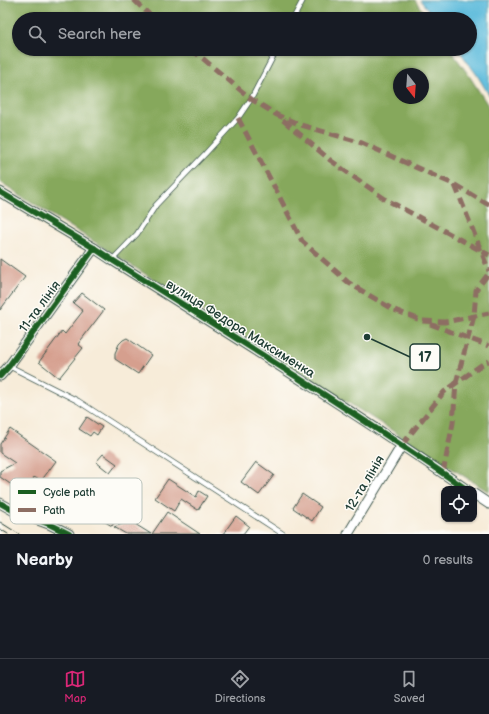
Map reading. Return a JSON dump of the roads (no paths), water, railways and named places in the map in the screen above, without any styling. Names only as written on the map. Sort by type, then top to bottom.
[{"type":"street","name":"вулиця Федора Максименка","points":[[0,192],[94,248],[242,341],[402,445],[462,486]]},
{"type":"street","name":"11-та лінія","points":[[0,376],[9,366],[94,248]]},
{"type":"street","name":"12-та лінія","points":[[348,534],[402,445]]},
{"type":"street","points":[[477,496],[489,504]]},
{"type":"street","points":[[0,503],[10,509]]},
{"type":"street","points":[[49,524],[69,534]]},
{"type":"lane","points":[[297,12],[303,0]]},
{"type":"lane","points":[[112,260],[137,234],[156,205],[238,118],[251,99],[273,56]]},
{"type":"lane","points":[[9,366],[78,401],[283,534]]},
{"type":"water","points":[[420,0],[489,0],[489,95],[463,56],[477,56],[477,12],[429,12]]},
{"type":"tram line","points":[[0,522],[19,534]]},
{"type":"tram line","points":[[0,529],[8,534]]},
{"type":"place","name":"17","points":[[367,337]]}]
